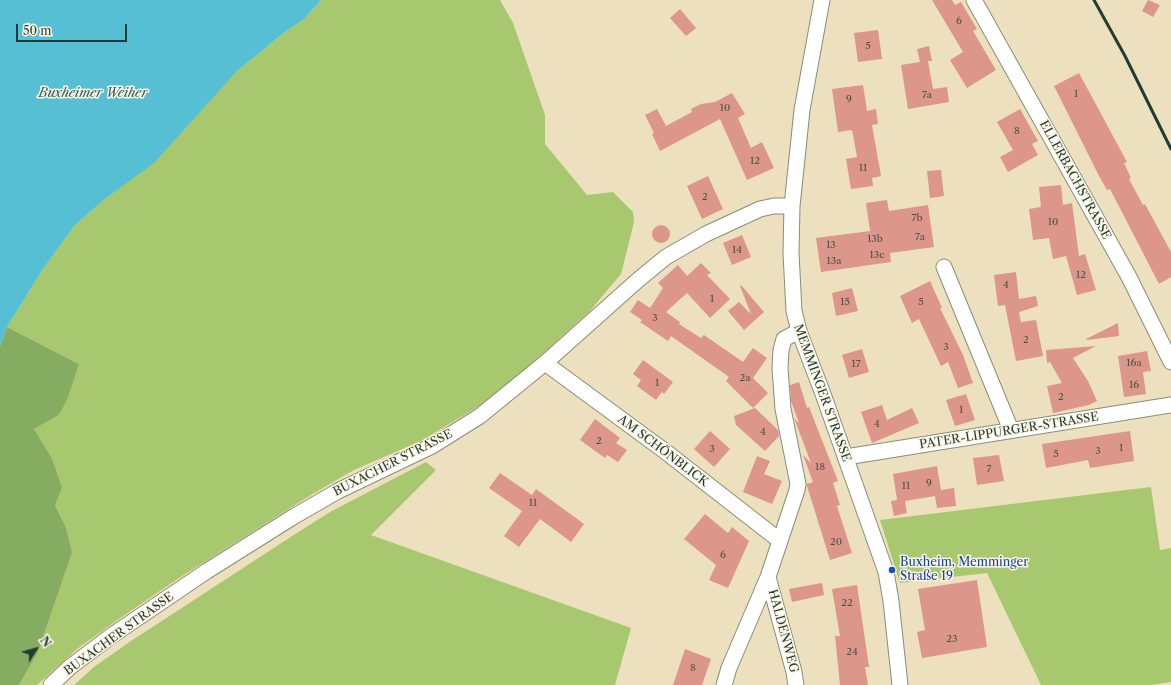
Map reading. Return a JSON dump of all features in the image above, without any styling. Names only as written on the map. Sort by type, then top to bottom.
[{"type":"street","name":"MEMMINGER STRASSE","points":[[822,0],[802,110],[792,206],[792,286],[794,311],[799,331],[846,457],[887,578],[900,685]]},
{"type":"street","name":"ELLERBACHSTRASSE","points":[[974,0],[1130,277],[1171,362]]},
{"type":"street","name":"BUXACHER STRASSE","points":[[51,685],[88,653],[207,571],[293,517],[338,491],[432,446],[480,416],[545,363],[666,257],[706,234],[760,209],[774,206],[792,206]]},
{"type":"street","points":[[944,267],[1011,430]]},
{"type":"street","points":[[724,685],[729,668],[768,577],[798,484],[783,409],[780,368],[781,350],[784,339],[799,331]]},
{"type":"street","name":"AM SCHÖNBLICK","points":[[545,363],[672,457],[780,540]]},
{"type":"street","name":"PATER-LIPPURGER-STRASSE","points":[[846,457],[1171,405]]},
{"type":"street","name":"HALDENWEG","points":[[768,577],[794,672],[796,685]]},
{"type":"green space","points":[[321,0],[500,0],[513,23],[545,115],[545,144],[587,195],[613,192],[633,212],[634,222],[621,274],[589,312],[489,400],[421,441],[354,470],[311,495],[179,578],[116,621],[77,649],[37,685],[19,685],[37,654],[65,525],[55,505],[34,429],[59,415],[79,364],[7,327],[43,269],[75,225],[106,198],[236,72],[281,35],[304,19]]},
{"type":"green space","points":[[7,327],[79,364],[68,397],[59,415],[34,429],[52,459],[62,488],[55,505],[65,525],[72,552],[37,654],[19,685],[0,685],[0,346]]},
{"type":"green space","points":[[426,462],[436,470],[371,535],[631,628],[615,685],[74,685],[94,667],[128,643],[330,512]]},
{"type":"green space","points":[[1151,487],[1160,550],[1171,548],[1171,682],[1151,685],[1041,685],[987,573],[900,583],[880,520]]},
{"type":"water","name":"Buxheimer Weiher","points":[[0,0],[321,0],[304,19],[281,35],[236,72],[154,163],[106,198],[75,225],[43,269],[7,327],[0,346]]},
{"type":"building","points":[[932,0],[952,0],[955,5],[961,2],[977,29],[973,31],[996,70],[967,88],[950,60],[963,52]]},
{"type":"building","points":[[1148,0],[1160,5],[1153,17],[1142,11]]},
{"type":"building","points":[[680,9],[696,28],[686,36],[670,18]]},
{"type":"building","points":[[878,30],[882,59],[858,62],[854,33]]},
{"type":"building","points":[[929,46],[932,61],[928,61],[933,89],[947,87],[949,102],[908,109],[901,65],[920,62],[917,49]]},
{"type":"building","points":[[1079,73],[1127,162],[1124,163],[1131,178],[1129,179],[1143,205],[1145,204],[1171,252],[1171,277],[1159,284],[1110,189],[1107,190],[1099,176],[1054,86]]},
{"type":"building","points":[[863,85],[867,111],[876,109],[878,124],[872,125],[881,176],[872,178],[873,186],[851,189],[846,159],[857,157],[852,130],[838,132],[832,89]]},
{"type":"building","points":[[732,93],[745,114],[738,118],[751,148],[762,142],[774,168],[747,180],[720,119],[660,151],[652,134],[654,133],[645,115],[657,109],[666,126],[692,112],[691,109],[701,104],[715,102]]},
{"type":"building","points":[[1020,109],[1038,141],[1032,144],[1038,155],[1008,172],[1000,157],[1013,150],[997,122]]},
{"type":"building","points":[[941,170],[944,196],[930,198],[927,171]]},
{"type":"building","points":[[708,176],[723,209],[702,219],[687,186]]},
{"type":"building","points":[[1061,185],[1063,205],[1072,203],[1079,256],[1085,254],[1096,290],[1077,295],[1066,256],[1053,259],[1049,238],[1033,240],[1029,209],[1041,207],[1039,187]]},
{"type":"building","points":[[887,200],[889,211],[928,205],[934,247],[890,253],[891,262],[821,272],[816,238],[870,231],[866,203]]},
{"type":"building","points":[[661,225],[667,228],[670,234],[667,240],[661,243],[655,240],[652,234],[655,228]]},
{"type":"building","points":[[742,235],[751,257],[732,265],[723,243]]},
{"type":"building","points":[[701,263],[711,273],[707,275],[730,299],[710,318],[687,293],[666,312],[680,322],[679,324],[701,338],[704,335],[743,362],[753,348],[767,358],[753,378],[768,393],[753,408],[726,381],[729,377],[671,336],[668,341],[640,322],[642,320],[630,312],[638,300],[650,308],[663,288],[658,283],[678,265],[687,276]]},
{"type":"building","points":[[1016,272],[1019,299],[1036,296],[1038,306],[1019,312],[1021,322],[1036,320],[1043,356],[1016,361],[1005,305],[998,306],[994,275]]},
{"type":"building","points":[[930,281],[942,308],[940,308],[963,355],[973,383],[958,388],[948,362],[941,366],[919,319],[912,323],[900,296]]},
{"type":"building","points":[[741,285],[764,312],[744,330],[728,311],[739,302],[751,314],[740,286]]},
{"type":"building","points":[[852,288],[858,311],[836,316],[832,293]]},
{"type":"building","points":[[1118,323],[1119,336],[1086,339]]},
{"type":"building","points":[[1096,346],[1073,358],[1088,381],[1097,401],[1089,405],[1053,413],[1047,386],[1062,383],[1050,362],[1047,363],[1046,350]]},
{"type":"building","points":[[862,349],[869,372],[849,378],[842,355]]},
{"type":"building","points":[[1147,351],[1151,371],[1143,372],[1146,394],[1124,397],[1118,356]]},
{"type":"building","points":[[643,360],[673,382],[664,394],[662,392],[656,400],[637,386],[641,380],[633,374]]},
{"type":"building","points":[[799,382],[807,408],[809,407],[838,481],[833,483],[840,505],[837,506],[852,553],[830,560],[807,486],[807,484],[813,482],[803,455],[811,463],[794,418],[799,423],[791,401],[790,385]]},
{"type":"building","points":[[966,394],[975,420],[955,426],[946,400]]},
{"type":"building","points":[[882,405],[887,420],[912,408],[919,423],[872,443],[861,412]]},
{"type":"building","points":[[755,408],[778,430],[779,436],[765,451],[736,425],[734,416]]},
{"type":"building","points":[[595,419],[620,438],[616,443],[627,450],[618,462],[607,455],[605,458],[580,440]]},
{"type":"building","points":[[710,431],[730,449],[714,467],[694,449]]},
{"type":"building","points":[[1130,431],[1134,461],[1090,468],[1088,460],[1046,468],[1042,444]]},
{"type":"building","points":[[999,455],[1004,481],[977,485],[973,458]]},
{"type":"building","points":[[757,456],[770,461],[764,474],[782,481],[772,504],[743,492]]},
{"type":"building","points":[[937,466],[941,490],[954,488],[956,506],[937,508],[935,496],[905,501],[907,513],[894,516],[891,501],[897,500],[893,474]]},
{"type":"building","points":[[500,473],[532,495],[536,489],[584,524],[571,542],[540,519],[519,547],[504,536],[522,511],[489,488]]},
{"type":"building","points":[[705,514],[728,533],[732,527],[749,541],[728,588],[709,580],[716,565],[684,539]]},
{"type":"building","points":[[977,580],[987,647],[922,658],[917,632],[925,630],[918,589]]},
{"type":"building","points":[[822,583],[824,595],[792,602],[789,589]]},
{"type":"building","points":[[857,585],[869,667],[865,667],[868,685],[840,685],[835,636],[840,636],[832,589]]},
{"type":"building","points":[[685,649],[711,659],[702,685],[673,685]]},
{"type":"railway","points":[[1094,0],[1125,56],[1171,149]]},
{"type":"place","name":"Buxheim, Memminger Straße 19","points":[[892,570]]}]
